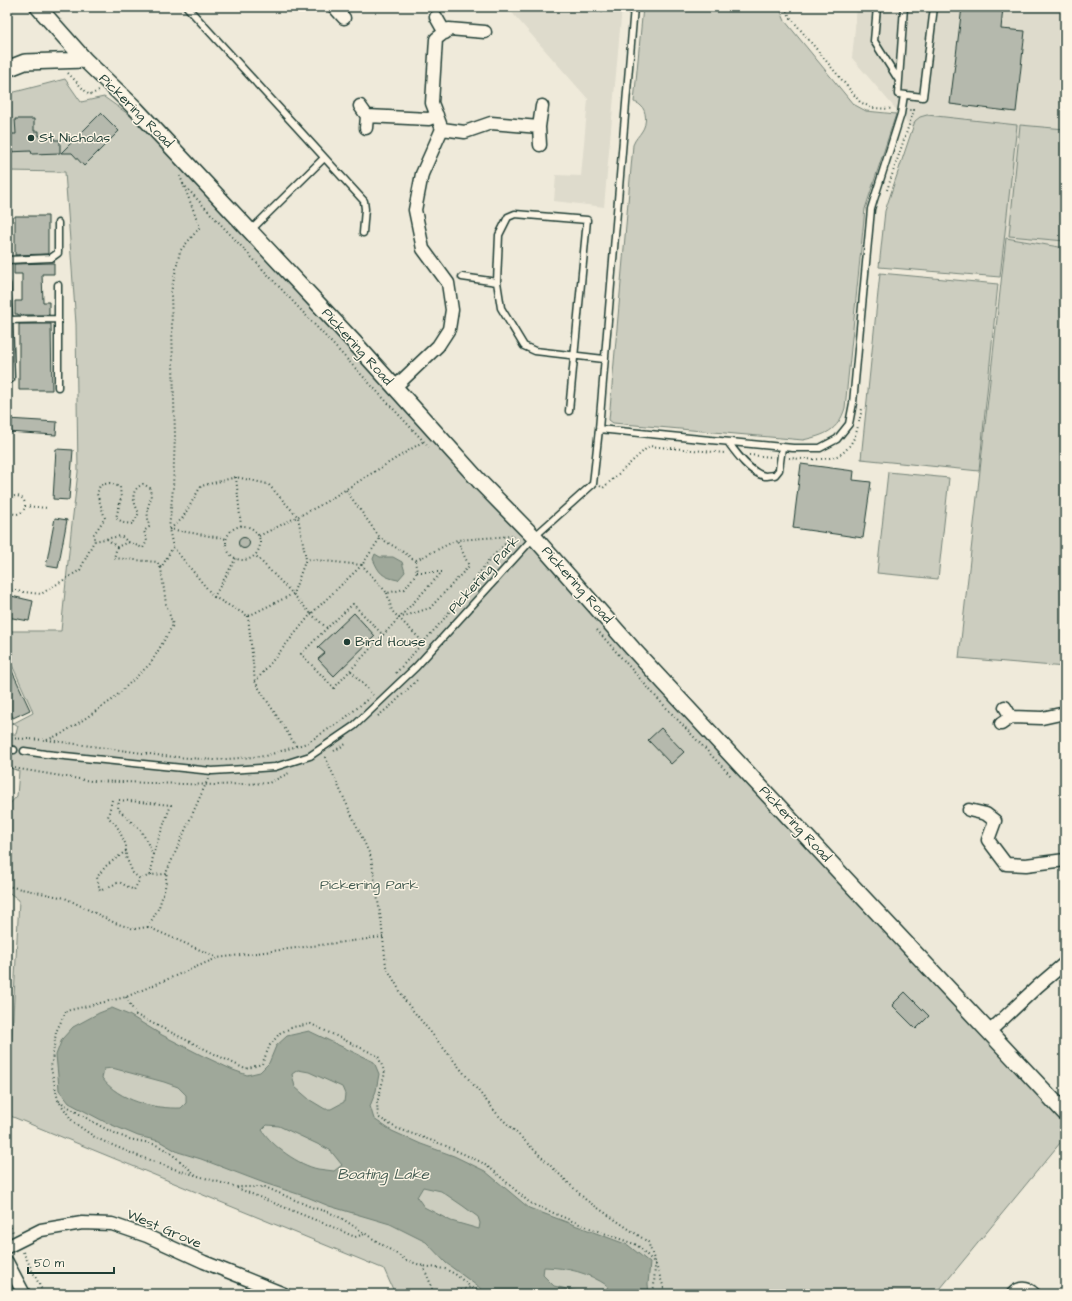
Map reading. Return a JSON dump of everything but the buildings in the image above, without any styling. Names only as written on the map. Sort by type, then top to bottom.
[{"type":"street","name":"Pickering Road","points":[[38,7],[85,60],[135,108],[349,336],[394,388],[482,484],[534,537],[633,649],[1065,1114]]},
{"type":"street","points":[[334,7],[344,18]]},
{"type":"street","points":[[436,17],[444,33]]},
{"type":"street","points":[[394,388],[438,346],[448,329],[452,310],[448,283],[423,249],[415,210],[422,174],[442,129],[432,103],[436,39],[449,29],[485,32]]},
{"type":"street","points":[[7,68],[25,62],[85,60]]},
{"type":"street","points":[[360,106],[367,122],[429,119],[437,115]]},
{"type":"street","points":[[540,145],[539,128],[542,106]]},
{"type":"street","points":[[442,129],[464,132],[491,123],[539,128]]},
{"type":"street","points":[[1006,716],[1042,718],[1065,713]]},
{"type":"street","points":[[969,810],[986,814],[995,821],[988,840],[1006,864],[1026,865],[1065,860]]},
{"type":"street","points":[[989,1032],[1065,963]]},
{"type":"street","name":"West Grove","points":[[7,1247],[41,1230],[82,1223],[112,1224],[147,1236],[204,1262],[284,1294]]},
{"type":"street","points":[[7,1262],[24,1294]]},
{"type":"street","points":[[1013,1294],[1020,1289],[1028,1290],[1034,1294]]},
{"type":"lane","points":[[187,7],[364,201],[364,233]]},
{"type":"lane","points":[[593,484],[599,429],[634,7]]},
{"type":"lane","points":[[877,7],[874,41],[898,79]]},
{"type":"lane","points":[[904,7],[898,94],[923,96],[934,7]]},
{"type":"lane","points":[[599,429],[782,447],[820,448],[837,439],[849,424],[853,403],[872,209],[902,109],[904,95]]},
{"type":"lane","points":[[250,231],[324,158]]},
{"type":"lane","points":[[569,411],[574,356],[587,220],[515,214],[508,218],[499,235],[497,282],[501,308],[524,346],[535,351],[574,356],[604,359]]},
{"type":"lane","points":[[7,260],[51,258],[58,253],[58,223]]},
{"type":"lane","points":[[462,277],[497,282]]},
{"type":"lane","points":[[7,284],[11,379]]},
{"type":"lane","points":[[58,285],[58,387]]},
{"type":"lane","points":[[8,320],[58,319]]},
{"type":"lane","points":[[728,442],[737,454],[757,473],[765,476],[775,475],[779,470],[782,447]]},
{"type":"lane","name":"Pickering Park","points":[[24,751],[212,771],[275,767],[310,756],[354,726],[416,666],[534,537],[593,484]]},
{"type":"path","points":[[574,7],[583,10],[605,12],[621,7]]},
{"type":"path","points":[[785,7],[790,17],[860,102],[872,108],[914,110],[885,197]]},
{"type":"path","points":[[66,70],[89,96],[105,89]]},
{"type":"path","points":[[178,171],[200,227],[180,251],[171,292],[175,435],[173,488],[169,529],[173,548],[214,597],[248,616]]},
{"type":"path","points":[[183,184],[434,452]]},
{"type":"path","points":[[593,484],[603,488],[648,446],[816,460],[837,456],[849,447],[857,432],[862,406]]},
{"type":"path","points":[[259,536],[319,506],[424,441]]},
{"type":"path","points":[[169,529],[182,519],[201,486],[236,476],[268,484],[298,517],[306,559],[293,594],[248,616]]},
{"type":"path","points":[[236,476],[241,526]]},
{"type":"path","points":[[7,590],[40,594],[80,570],[94,541],[94,534],[105,518],[97,494],[100,485],[110,483],[120,487],[121,498],[116,518],[124,523],[133,524],[139,513],[133,494],[137,487],[143,484],[150,488],[151,498],[147,510],[149,527],[144,531],[147,540],[143,548],[128,542],[121,536],[94,541]]},
{"type":"path","points":[[346,490],[380,538],[415,560],[417,572],[405,589],[387,593]]},
{"type":"path","points":[[15,496],[21,498],[25,506],[23,511],[15,514],[10,512],[7,504],[10,499],[15,496]]},
{"type":"path","points":[[25,506],[48,508]]},
{"type":"path","points":[[241,526],[252,528],[259,536],[260,546],[256,555],[246,560],[236,558],[231,555],[226,545],[227,539],[232,530],[241,526]]},
{"type":"path","points":[[169,529],[227,539]]},
{"type":"path","points":[[508,530],[514,536]]},
{"type":"path","points":[[415,560],[457,540],[514,536]]},
{"type":"path","points":[[392,678],[443,620],[490,559],[514,536]]},
{"type":"path","points":[[255,682],[311,614],[362,565],[380,538]]},
{"type":"path","points":[[107,539],[117,547]]},
{"type":"path","points":[[399,618],[430,608],[469,566],[457,540]]},
{"type":"path","points":[[117,547],[128,542]]},
{"type":"path","points":[[47,740],[61,734],[112,700],[151,663],[172,625],[166,604],[162,568],[157,562],[114,558],[117,547]]},
{"type":"path","points":[[162,568],[173,548]]},
{"type":"path","points":[[256,555],[311,614],[327,628]]},
{"type":"path","points":[[214,597],[236,558]]},
{"type":"path","points":[[306,559],[362,565],[387,593],[392,611],[423,642]]},
{"type":"path","points":[[383,635],[353,604],[301,654],[334,688],[442,572],[417,572]]},
{"type":"path","points":[[248,616],[255,682],[296,746]]},
{"type":"path","points":[[351,670],[373,695]]},
{"type":"path","points":[[7,738],[47,740],[164,756],[215,760],[265,756],[307,743],[344,719],[377,691]]},
{"type":"path","points":[[321,748],[371,857],[381,920],[386,966],[406,1002],[498,1115],[586,1200],[648,1242],[666,1294]]},
{"type":"path","points":[[7,767],[91,781],[206,784],[269,783],[295,770]]},
{"type":"path","points":[[148,927],[159,907],[165,888],[167,874],[178,845],[212,771]]},
{"type":"path","points":[[112,800],[108,817],[117,826],[126,845],[126,858],[133,873],[140,879]]},
{"type":"path","points":[[152,875],[153,854],[171,805],[120,800],[118,809],[142,832],[153,854]]},
{"type":"path","points":[[126,851],[106,866],[97,877],[100,891],[119,882],[134,890],[140,879],[152,875],[167,874]]},
{"type":"path","points":[[7,886],[65,898],[115,923],[134,929],[148,927],[217,958]]},
{"type":"path","points":[[365,1234],[354,1237],[236,1188],[174,1169],[133,1154],[96,1138],[73,1122],[58,1100],[51,1068],[56,1032],[66,1011],[126,997],[217,958],[383,937]]},
{"type":"path","points":[[126,997],[136,1015],[245,1069],[262,1064],[270,1044],[280,1034],[293,1027],[311,1024],[378,1056],[385,1073],[376,1103],[378,1117],[396,1128],[444,1145],[481,1162],[495,1172],[530,1203],[584,1226],[637,1245],[655,1263],[654,1287],[652,1294]]},
{"type":"path","points":[[58,1100],[88,1120],[129,1138],[157,1145],[173,1156],[196,1176]]},
{"type":"path","points":[[236,1188],[265,1187],[311,1207],[328,1212],[341,1218],[406,1260],[423,1266],[445,1269],[456,1274],[472,1287],[486,1294]]},
{"type":"path","points":[[7,1220],[14,1234]]},
{"type":"path","points":[[20,1247],[44,1294]]},
{"type":"path","points":[[423,1266],[432,1287],[432,1294]]},
{"type":"path","points":[[454,1294],[458,1291],[472,1287]]},
{"type":"shaded area","points":[[507,7],[622,7],[604,207],[554,201],[556,175],[581,176],[588,99]]},
{"type":"shaded area","points":[[857,7],[1065,7],[1065,248],[1006,238],[852,58]]},
{"type":"green space","points":[[643,7],[779,7],[785,21],[853,104],[866,111],[896,114],[865,209],[845,408],[839,422],[830,431],[824,434],[803,440],[613,423],[609,420],[633,145],[644,128],[645,121],[644,110],[634,102]]},
{"type":"green space","name":"Pickering Park","points":[[65,79],[81,102],[104,97],[135,119],[1065,1118],[1065,1137],[936,1294],[395,1294],[384,1269],[8,1115],[19,900],[7,891],[7,807],[17,796],[19,771],[7,767],[7,734],[16,734],[18,726],[14,723],[33,713],[7,654],[7,631],[61,631],[78,472],[76,324],[65,172],[7,171],[7,94]]},
{"type":"green space","points":[[927,115],[1017,125],[1000,277],[879,267],[885,211],[915,121],[920,117]]},
{"type":"green space","points":[[1020,125],[1065,129],[1065,241],[1009,236]]},
{"type":"green space","points":[[1006,238],[1065,248],[1065,667],[959,658]]},
{"type":"green space","points":[[880,273],[998,284],[979,471],[861,459]]},
{"type":"green space","points":[[888,472],[949,478],[938,579],[877,573]]},
{"type":"water","points":[[375,554],[380,557],[393,557],[402,562],[405,572],[398,580],[385,576],[377,568],[373,559]]},
{"type":"water","name":"Boating Lake","points":[[112,1008],[129,1015],[162,1035],[201,1055],[247,1075],[260,1072],[269,1063],[276,1046],[287,1036],[309,1031],[374,1062],[379,1074],[376,1091],[370,1106],[374,1119],[392,1131],[421,1144],[454,1156],[485,1171],[529,1208],[628,1245],[650,1263],[648,1284],[649,1294],[599,1294],[605,1292],[608,1286],[593,1277],[562,1268],[544,1267],[543,1275],[554,1286],[588,1294],[488,1294],[446,1263],[426,1242],[390,1224],[329,1206],[264,1183],[201,1159],[178,1152],[159,1141],[138,1136],[105,1122],[69,1103],[59,1090],[56,1055],[62,1039],[73,1027]],"holes":[[[112,1068],[178,1087],[186,1095],[186,1103],[181,1108],[171,1108],[149,1105],[127,1098],[109,1086],[102,1078],[104,1069]],[[298,1070],[309,1072],[342,1087],[345,1094],[344,1102],[331,1109],[325,1109],[310,1100],[295,1087],[292,1074]],[[267,1125],[279,1126],[330,1150],[342,1165],[334,1171],[318,1169],[303,1164],[280,1149],[262,1130]],[[423,1187],[441,1191],[478,1217],[480,1223],[479,1229],[451,1221],[424,1207],[417,1197]]]},
{"type":"place","name":"St Nicholas","points":[[31,138]]},
{"type":"place","name":"Bird House","points":[[347,642]]}]
